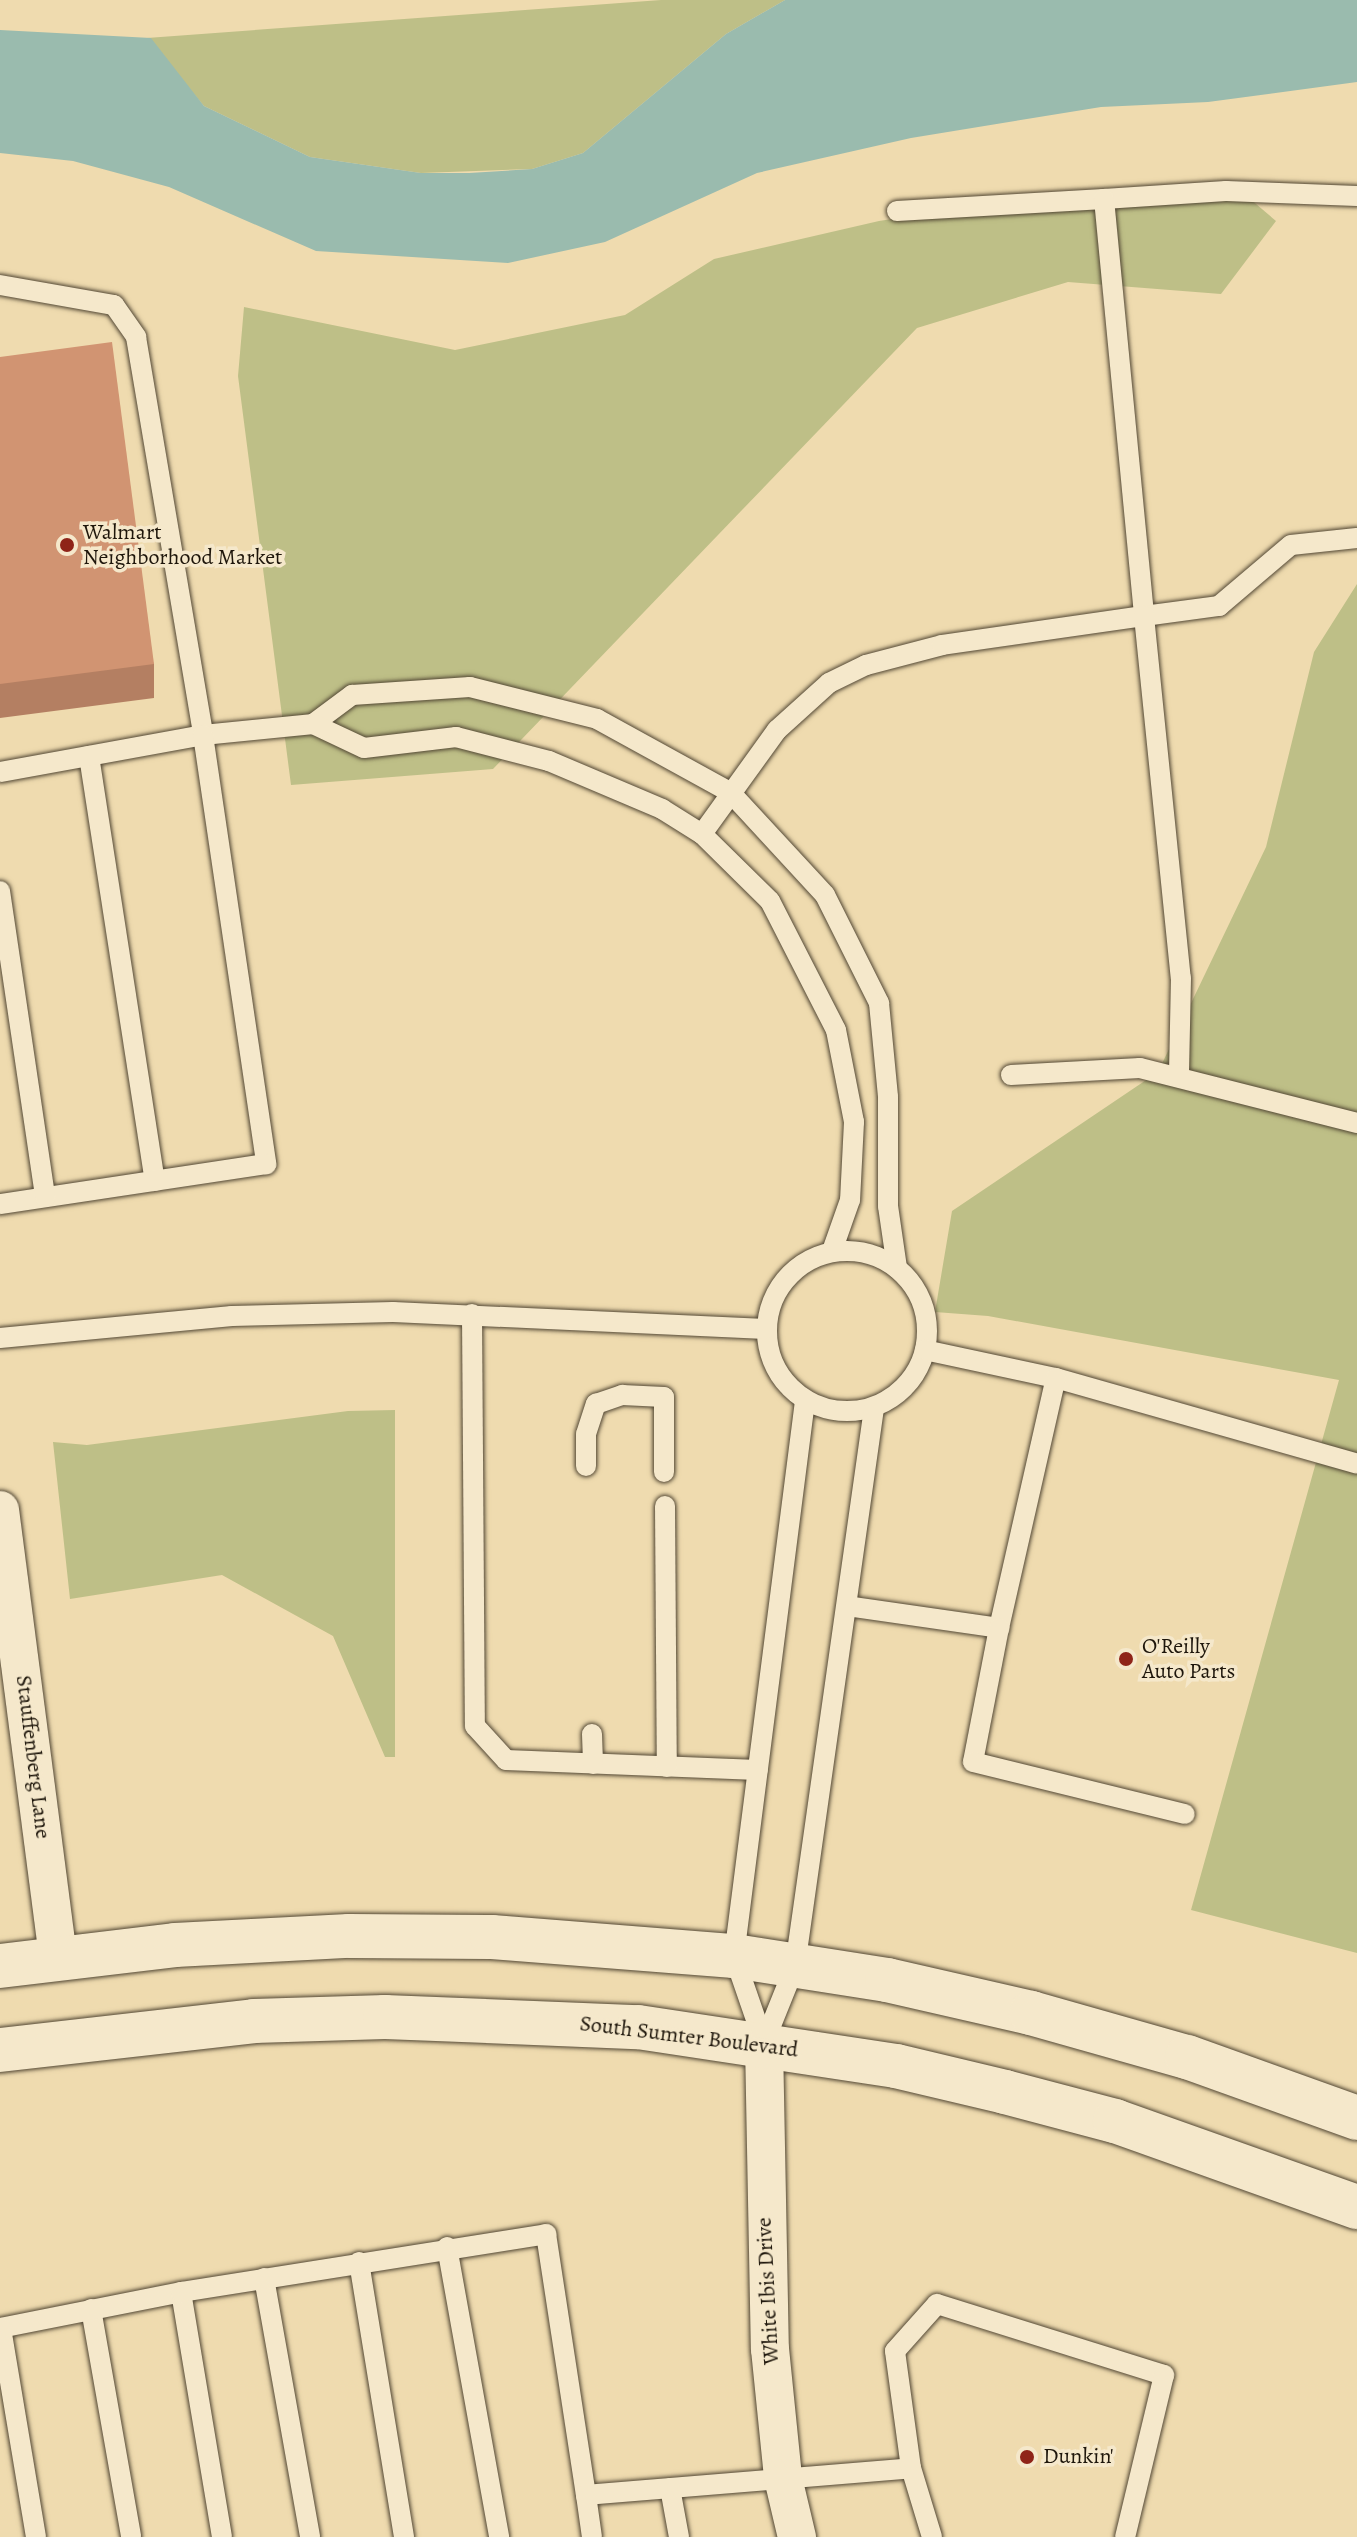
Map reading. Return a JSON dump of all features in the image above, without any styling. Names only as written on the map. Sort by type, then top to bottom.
[{"type":"main road","points":[[0,1966],[58,1957],[349,1936],[492,1937],[734,1956],[887,1980],[1104,2033],[1357,2118]]},
{"type":"main road","name":"South Sumter Boulevard","points":[[0,2050],[125,2032],[385,2017],[638,2027],[764,2043],[896,2066],[1115,2121],[1357,2207]]},
{"type":"street","name":"Stauffenberg Lane","points":[[0,1510],[6,1602],[58,1957]]},
{"type":"street","name":"White Ibis Drive","points":[[764,2043],[770,2349],[783,2478],[797,2537]]},
{"type":"lane","points":[[897,211],[1226,191],[1357,196]]},
{"type":"lane","points":[[1104,199],[1181,978],[1179,1076]]},
{"type":"lane","points":[[0,285],[114,305],[136,337],[203,735],[266,1164],[0,1204]]},
{"type":"lane","points":[[702,834],[777,730],[829,683],[866,665],[942,645],[1219,606],[1291,545],[1357,538]]},
{"type":"lane","points":[[313,724],[352,695],[470,687],[597,719],[730,792],[825,895],[879,1003],[888,1097],[888,1206],[897,1268],[923,1305],[925,1350],[915,1375],[897,1394],[874,1408],[851,1413],[805,1401],[775,1370],[766,1329],[771,1302],[786,1278],[806,1261],[832,1251],[856,1250],[897,1268]]},
{"type":"lane","points":[[0,772],[203,735],[313,724],[364,748],[456,737],[549,761],[662,809],[702,834],[770,901],[836,1030],[854,1122],[850,1200],[832,1251]]},
{"type":"lane","points":[[89,756],[155,1181]]},
{"type":"lane","points":[[0,891],[45,1197]]},
{"type":"lane","points":[[1011,1075],[1140,1068],[1357,1123]]},
{"type":"lane","points":[[0,1338],[232,1316],[472,1314],[766,1329]]},
{"type":"lane","points":[[472,1314],[475,1726],[506,1760],[758,1770]]},
{"type":"lane","points":[[925,1350],[1056,1378],[1357,1464]]},
{"type":"lane","points":[[1056,1378],[999,1628],[973,1762],[1185,1814]]},
{"type":"lane","points":[[586,1466],[586,1434],[596,1404],[622,1395],[664,1397],[664,1472]]},
{"type":"lane","points":[[764,2043],[734,1956],[805,1401]]},
{"type":"lane","points":[[764,2043],[795,1966],[874,1408]]},
{"type":"lane","points":[[665,1506],[667,1767]]},
{"type":"lane","points":[[847,1606],[999,1628]]},
{"type":"lane","points":[[592,1734],[593,1764]]},
{"type":"lane","points":[[36,2537],[0,2328],[181,2292],[447,2247],[546,2234],[592,2537]]},
{"type":"lane","points":[[447,2247],[499,2537]]},
{"type":"lane","points":[[359,2262],[404,2537]]},
{"type":"lane","points":[[264,2278],[310,2537]]},
{"type":"lane","points":[[181,2292],[222,2537]]},
{"type":"lane","points":[[932,2537],[911,2468],[895,2351],[937,2304],[1164,2375],[1125,2537]]},
{"type":"lane","points":[[91,2309],[131,2537]]},
{"type":"lane","points":[[586,2495],[911,2468]]},
{"type":"lane","points":[[670,2488],[679,2537]]},
{"type":"green space","points":[[661,0],[785,0],[726,34],[583,153],[532,169],[421,173],[310,157],[204,106],[147,38]]},
{"type":"green space","points":[[1230,182],[1276,221],[1221,294],[1068,282],[917,328],[493,769],[291,785],[238,376],[244,307],[455,350],[625,315],[714,259],[879,221],[1002,202]]},
{"type":"green space","points":[[1357,584],[1357,1953],[1191,1910],[1339,1380],[988,1316],[935,1312],[952,1211],[1158,1072],[1266,847],[1314,652]]},
{"type":"green space","points":[[395,1410],[395,1757],[385,1757],[333,1636],[222,1575],[70,1599],[53,1442],[87,1445],[348,1411]]},
{"type":"shaded area","points":[[785,0],[1357,0],[1357,82],[1208,102],[1101,107],[911,138],[757,173],[605,242],[508,263],[316,251],[169,187],[73,161],[0,153],[0,30],[151,38],[204,106],[310,157],[421,173],[469,173],[532,169],[583,153],[726,34]]},
{"type":"building","name":"Walmart Neighborhood Market","points":[[112,342],[154,664],[0,684],[0,357]]},
{"type":"place","name":"Walmart Neighborhood Market","points":[[67,545]]},
{"type":"place","name":"O'Reilly Auto Parts","points":[[1126,1659]]},
{"type":"place","name":"Dunkin'","points":[[1027,2457]]}]
